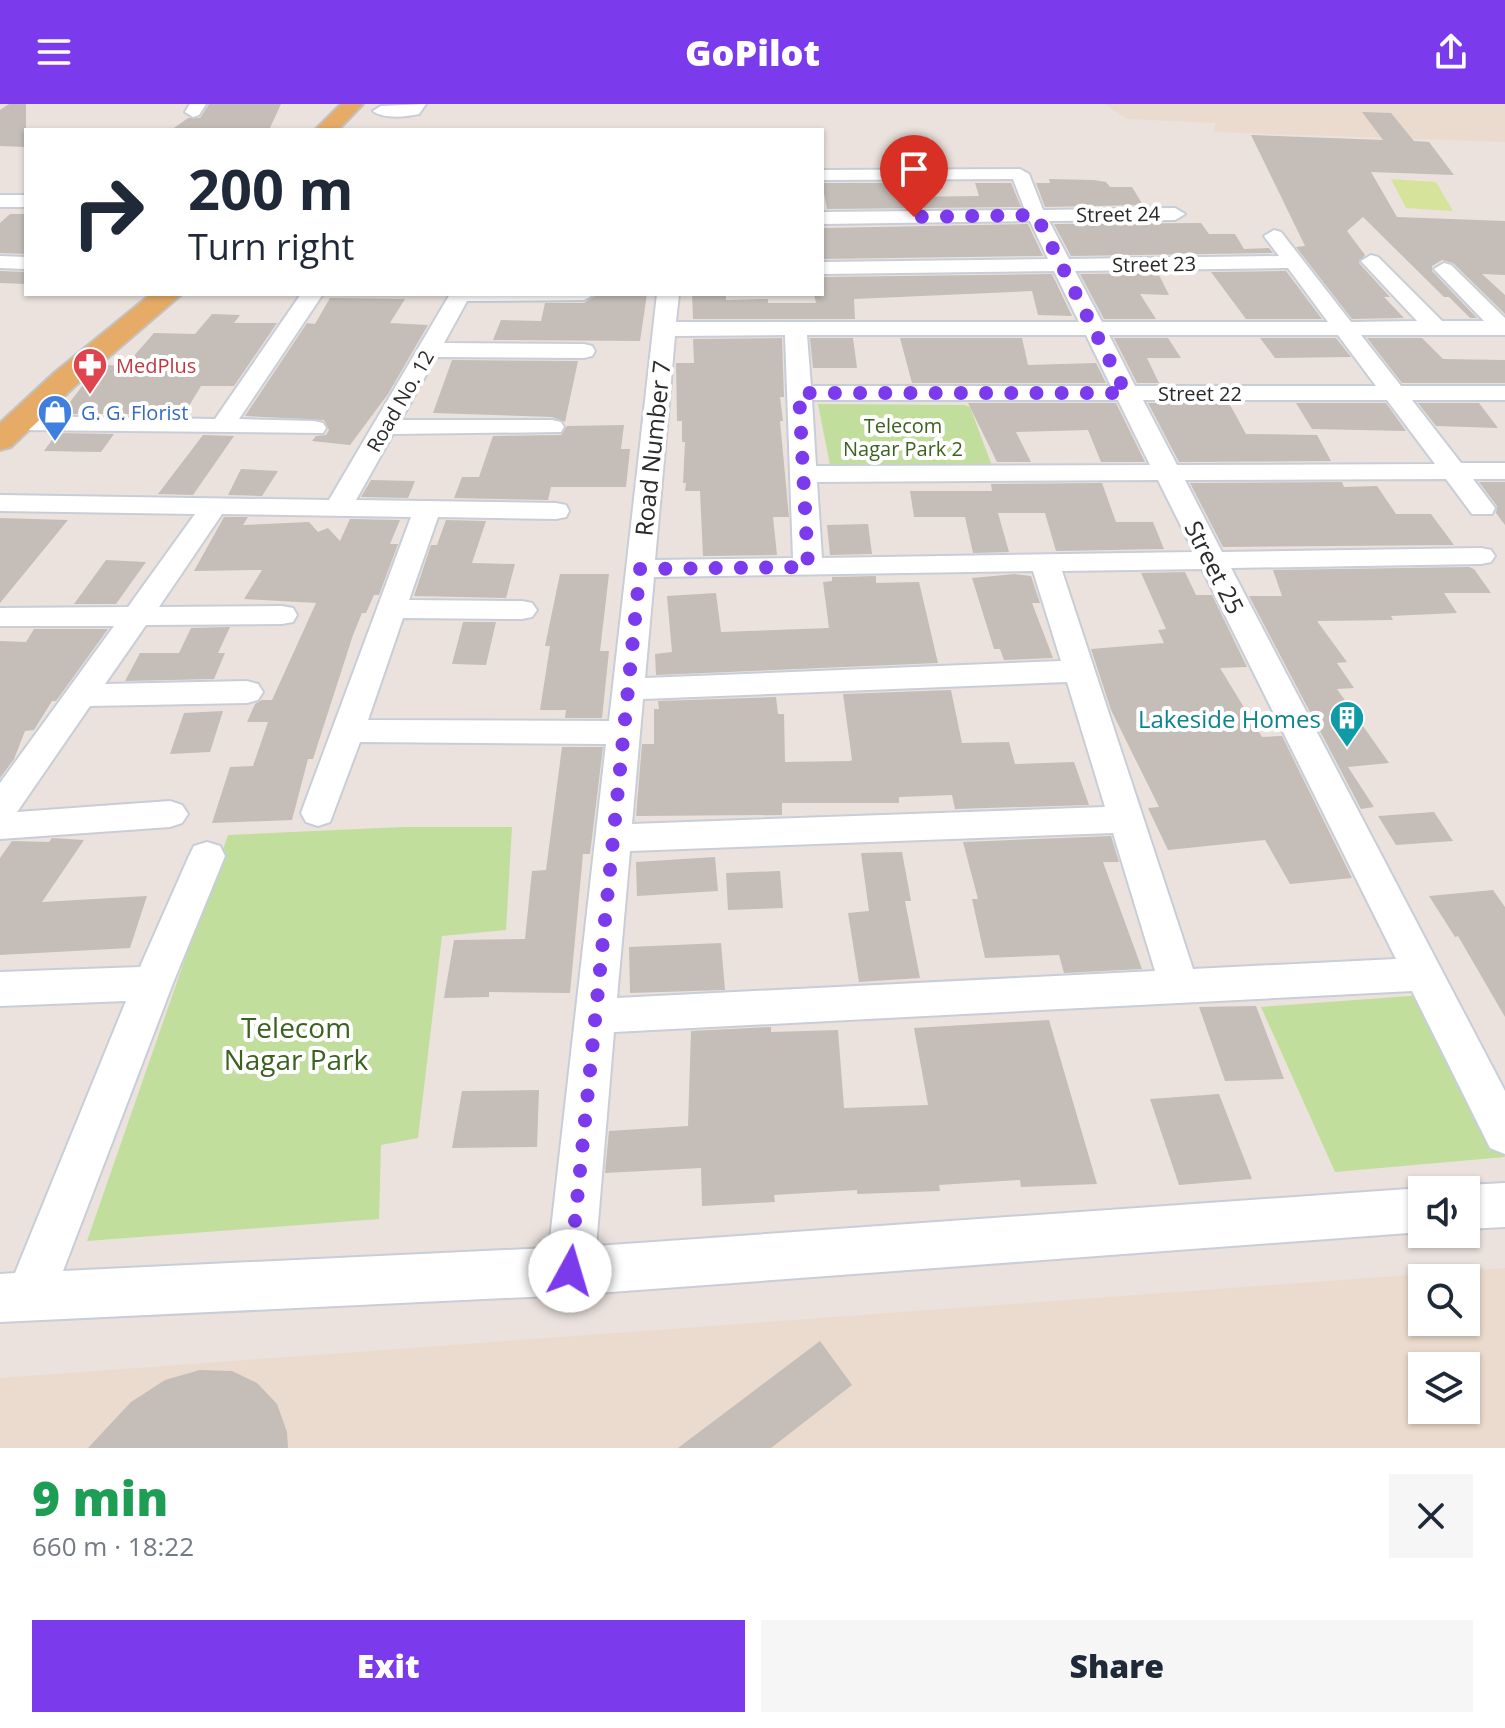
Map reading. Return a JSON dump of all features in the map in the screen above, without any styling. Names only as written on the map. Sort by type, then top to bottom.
[{"type":"main road","points":[[328,128],[353,104]]},
{"type":"main road","points":[[6,422],[129,296]]},
{"type":"main road","points":[[6,422],[65,379],[166,296]]},
{"type":"street","points":[[379,112],[416,108]]},
{"type":"street","name":"Street 25","points":[[824,175],[1020,174],[1061,266],[1505,1134]]},
{"type":"street","points":[[0,201],[24,201]]},
{"type":"street","name":"Street 24","points":[[824,218],[1175,214]]},
{"type":"street","points":[[1274,236],[1482,508]]},
{"type":"street","points":[[1371,261],[1436,328]]},
{"type":"street","points":[[0,262],[24,263]]},
{"type":"street","name":"Street 23","points":[[824,268],[1294,262]]},
{"type":"street","points":[[1444,269],[1504,328]]},
{"type":"street","points":[[222,427],[311,296]]},
{"type":"street","name":"Road No. 12","points":[[338,508],[460,296]]},
{"type":"street","name":"Road Number 7","points":[[570,1271],[668,296]]},
{"type":"street","points":[[664,329],[1504,328]]},
{"type":"street","points":[[796,329],[808,567]]},
{"type":"street","points":[[429,350],[584,351]]},
{"type":"street","name":"Street 22","points":[[799,393],[1505,393]]},
{"type":"street","points":[[6,422],[314,428]]},
{"type":"street","points":[[385,427],[552,427]]},
{"type":"street","points":[[803,474],[1505,471]]},
{"type":"street","points":[[0,503],[556,511]]},
{"type":"street","points":[[0,809],[214,507]]},
{"type":"street","points":[[318,813],[427,510]]},
{"type":"street","points":[[640,569],[1481,556]]},
{"type":"street","points":[[1045,563],[1179,986]]},
{"type":"street","points":[[391,609],[522,610]]},
{"type":"street","points":[[0,617],[282,615]]},
{"type":"street","points":[[628,689],[1079,671]]},
{"type":"street","points":[[80,695],[247,692]]},
{"type":"street","points":[[347,731],[624,733]]},
{"type":"street","points":[[0,826],[170,814]]},
{"type":"street","points":[[613,838],[1126,819]]},
{"type":"street","points":[[207,856],[15,1296],[570,1271],[1408,1211]]},
{"type":"street","points":[[596,1016],[1423,974]]},
{"type":"street","points":[[0,989],[153,983]]},
{"type":"street","points":[[1480,1206],[1505,1205]]},
{"type":"shaded area","points":[[1105,104],[1505,104],[1505,142],[1213,132],[1216,123],[1127,119]]},
{"type":"shaded area","points":[[1505,1268],[1505,1448],[0,1448],[0,1378],[1408,1275],[1408,1336],[1480,1336],[1480,1270]]},
{"type":"green space","points":[[1391,179],[1436,182],[1453,211],[1406,208]]},
{"type":"green space","name":"Telecom Nagar Park 2","points":[[818,404],[970,407],[992,466],[830,465]]},
{"type":"green space","name":"Telecom Nagar Park","points":[[402,827],[512,827],[506,930],[442,936],[418,1138],[381,1145],[379,1219],[87,1241],[228,835]]},
{"type":"green space","points":[[1423,995],[1505,1157],[1335,1172],[1261,1007]]},
{"type":"building","points":[[9,104],[26,104],[24,147],[0,146],[0,110]]},
{"type":"building","points":[[209,104],[281,104],[270,128],[174,128],[188,118],[200,118]]},
{"type":"building","points":[[1362,112],[1391,113],[1414,141],[1429,142],[1454,175],[1371,172],[1397,217],[1505,221],[1505,275],[1482,274],[1505,295],[1505,314],[1453,263],[1442,260],[1432,266],[1432,271],[1477,318],[1470,318],[1449,297],[1444,297],[1363,217],[1347,231],[1365,255],[1359,263],[1390,297],[1384,297],[1404,318],[1352,319],[1296,247],[1305,246],[1251,135],[1383,140]]},
{"type":"building","points":[[1049,179],[1094,180],[1106,182],[1110,187],[1132,187],[1143,205],[1045,207],[1036,183],[1050,183]]},
{"type":"building","points":[[824,183],[899,183],[904,197],[979,196],[975,183],[1011,183],[1021,207],[827,209]]},
{"type":"building","points":[[10,214],[24,214],[24,254],[0,253],[0,223]]},
{"type":"building","points":[[1201,223],[1209,234],[1235,234],[1244,249],[1269,248],[1273,253],[1071,256],[1054,224]]},
{"type":"building","points":[[1028,224],[1043,256],[824,259],[824,228]]},
{"type":"building","points":[[0,271],[24,272],[24,284],[0,283]]},
{"type":"building","points":[[1286,271],[1322,319],[1246,319],[1211,272]]},
{"type":"building","points":[[1158,273],[1169,295],[1140,294],[1156,319],[1104,319],[1080,274]]},
{"type":"building","points":[[1052,274],[1072,316],[1038,315],[1032,291],[854,299],[855,319],[693,319],[692,296],[726,296],[726,300],[768,299],[768,303],[816,303],[814,296],[824,296],[824,277]]},
{"type":"building","points":[[595,296],[647,296],[640,341],[493,340],[501,320],[541,321],[545,303],[584,303]]},
{"type":"building","points":[[330,298],[405,299],[390,323],[428,325],[388,394],[350,445],[312,441],[316,436],[326,435],[329,430],[324,420],[245,416],[307,323],[315,324]]},
{"type":"building","points":[[212,314],[240,315],[234,323],[277,323],[234,386],[201,386],[184,414],[61,414],[83,385],[88,386],[107,365],[125,366],[154,333],[195,334]]},
{"type":"building","points":[[782,338],[784,397],[780,397],[783,421],[780,421],[789,517],[773,517],[777,555],[703,556],[700,491],[685,491],[686,483],[683,483],[685,442],[682,442],[682,421],[677,421],[676,363],[694,363],[693,339]]},
{"type":"building","points":[[810,338],[853,338],[857,368],[813,368]]},
{"type":"building","points":[[900,338],[1022,338],[1028,365],[1096,363],[1106,383],[912,383]]},
{"type":"building","points":[[1114,338],[1168,338],[1181,358],[1147,358],[1159,383],[1137,383]]},
{"type":"building","points":[[1260,338],[1336,338],[1351,357],[1275,358]]},
{"type":"building","points":[[1367,338],[1422,338],[1443,359],[1505,360],[1505,383],[1402,383]]},
{"type":"building","points":[[452,360],[578,361],[565,422],[552,417],[433,413]]},
{"type":"building","points":[[968,403],[1116,403],[1145,462],[1101,462],[1088,430],[1016,432],[1031,462],[997,462]]},
{"type":"building","points":[[1148,403],[1229,403],[1246,434],[1317,435],[1331,461],[1179,462]]},
{"type":"building","points":[[1296,403],[1386,403],[1406,431],[1312,429]]},
{"type":"building","points":[[1418,403],[1479,403],[1498,428],[1436,426]]},
{"type":"building","points":[[624,425],[621,449],[630,449],[626,487],[551,487],[548,500],[454,498],[462,477],[479,477],[493,436],[561,435],[567,426]]},
{"type":"building","points":[[57,433],[114,434],[101,452],[44,451]]},
{"type":"building","points":[[203,435],[234,436],[193,495],[158,494]]},
{"type":"building","points":[[241,469],[278,471],[262,496],[228,495]]},
{"type":"building","points":[[371,480],[415,481],[408,498],[361,497]]},
{"type":"building","points":[[1342,482],[1344,487],[1377,486],[1396,514],[1431,514],[1454,545],[1223,547],[1190,483]]},
{"type":"building","points":[[1479,482],[1505,482],[1505,525],[1496,513],[1497,506]]},
{"type":"building","points":[[1102,483],[1116,522],[1153,522],[1164,549],[1056,551],[1045,513],[998,513],[1009,552],[973,553],[965,517],[914,517],[910,491],[992,491],[991,484]]},
{"type":"building","points":[[224,517],[248,517],[243,525],[309,522],[318,532],[328,528],[340,541],[350,519],[400,520],[390,544],[398,544],[379,595],[374,595],[366,613],[362,613],[353,635],[313,759],[308,759],[292,820],[212,823],[230,767],[253,766],[268,722],[247,722],[255,704],[272,700],[316,603],[244,599],[262,570],[194,571]]},
{"type":"building","points":[[0,518],[68,520],[0,603]]},
{"type":"building","points":[[446,520],[486,521],[472,563],[515,564],[506,598],[414,596],[431,545],[437,545]]},
{"type":"building","points":[[868,524],[872,554],[830,555],[827,525]]},
{"type":"building","points":[[106,560],[146,562],[116,604],[74,604]]},
{"type":"building","points":[[1474,569],[1491,593],[1444,593],[1457,613],[1391,616],[1393,620],[1317,621],[1347,662],[1337,663],[1354,688],[1337,689],[1389,763],[1348,767],[1374,807],[1361,809],[1249,596],[1282,596],[1273,570]]},
{"type":"building","points":[[1185,572],[1196,595],[1212,595],[1247,667],[1220,668],[1262,737],[1282,736],[1352,878],[1290,884],[1265,840],[1168,850],[1148,808],[1159,807],[1111,710],[1091,649],[1164,643],[1158,630],[1166,629],[1141,573]]},
{"type":"building","points":[[560,574],[609,574],[600,651],[609,651],[602,718],[565,718],[566,710],[540,710],[550,646],[545,646]]},
{"type":"building","points":[[1015,574],[1031,576],[1040,603],[1032,603],[1053,658],[1004,660],[1000,649],[994,649],[972,578]]},
{"type":"building","points":[[876,576],[876,583],[919,582],[938,663],[656,675],[655,654],[672,652],[667,596],[716,593],[721,632],[829,628],[823,582],[832,581],[832,577]]},
{"type":"building","points":[[463,622],[496,622],[486,665],[452,664]]},
{"type":"building","points":[[230,627],[218,653],[225,653],[214,679],[125,681],[140,653],[179,653],[191,628]]},
{"type":"building","points":[[34,629],[108,629],[56,701],[52,701],[34,730],[25,731],[14,759],[0,778],[0,641],[26,642]]},
{"type":"building","points":[[951,690],[962,743],[1009,742],[1015,764],[1074,762],[1089,805],[955,809],[952,795],[899,797],[899,803],[782,803],[782,815],[636,816],[642,744],[654,744],[654,709],[659,709],[658,701],[776,697],[778,714],[784,714],[785,762],[850,761],[843,694]]},
{"type":"building","points":[[223,711],[210,752],[170,754],[184,713]]},
{"type":"building","points":[[562,747],[603,747],[590,854],[583,854],[570,993],[489,992],[489,997],[444,998],[454,940],[525,939],[532,871],[546,870]]},
{"type":"building","points":[[1434,812],[1453,841],[1396,845],[1378,816]]},
{"type":"building","points":[[1111,836],[1119,862],[1103,862],[1142,969],[1064,973],[1059,955],[985,958],[972,899],[978,899],[963,842]]},
{"type":"building","points":[[52,838],[84,840],[42,902],[147,896],[130,948],[0,955],[0,858],[12,841],[49,842]]},
{"type":"building","points":[[902,852],[911,901],[905,901],[920,978],[859,982],[848,913],[869,911],[861,853]]},
{"type":"building","points":[[715,857],[718,891],[637,896],[636,862]]},
{"type":"building","points":[[780,871],[783,908],[728,910],[726,873]]},
{"type":"building","points":[[1493,890],[1505,907],[1505,1017],[1458,936],[1455,937],[1429,896]]},
{"type":"building","points":[[721,943],[725,990],[630,993],[629,947]]},
{"type":"building","points":[[1256,1006],[1284,1079],[1225,1081],[1199,1007]]},
{"type":"building","points":[[1049,1020],[1097,1184],[1021,1187],[1020,1180],[939,1185],[940,1191],[857,1194],[857,1190],[774,1195],[775,1202],[702,1206],[701,1168],[605,1173],[609,1131],[688,1126],[691,1031],[771,1027],[771,1032],[838,1030],[844,1108],[928,1105],[914,1028]]},
{"type":"building","points":[[539,1090],[537,1147],[452,1148],[462,1091]]},
{"type":"building","points":[[1219,1094],[1252,1179],[1179,1185],[1150,1099]]},
{"type":"building","points":[[820,1341],[852,1385],[771,1448],[678,1448]]},
{"type":"building","points":[[200,1370],[232,1371],[257,1383],[277,1404],[287,1432],[288,1448],[88,1448],[131,1402],[165,1380]]},
{"type":"place","name":"MedPlus","points":[[90,396]]},
{"type":"place","name":"G. G. Florist","points":[[55,443]]},
{"type":"place","name":"Lakeside Homes","points":[[1347,749]]},
{"type":"route","points":[[570,1271],[640,569],[808,567],[799,393],[1126,393],[1036,215],[914,217]]}]
